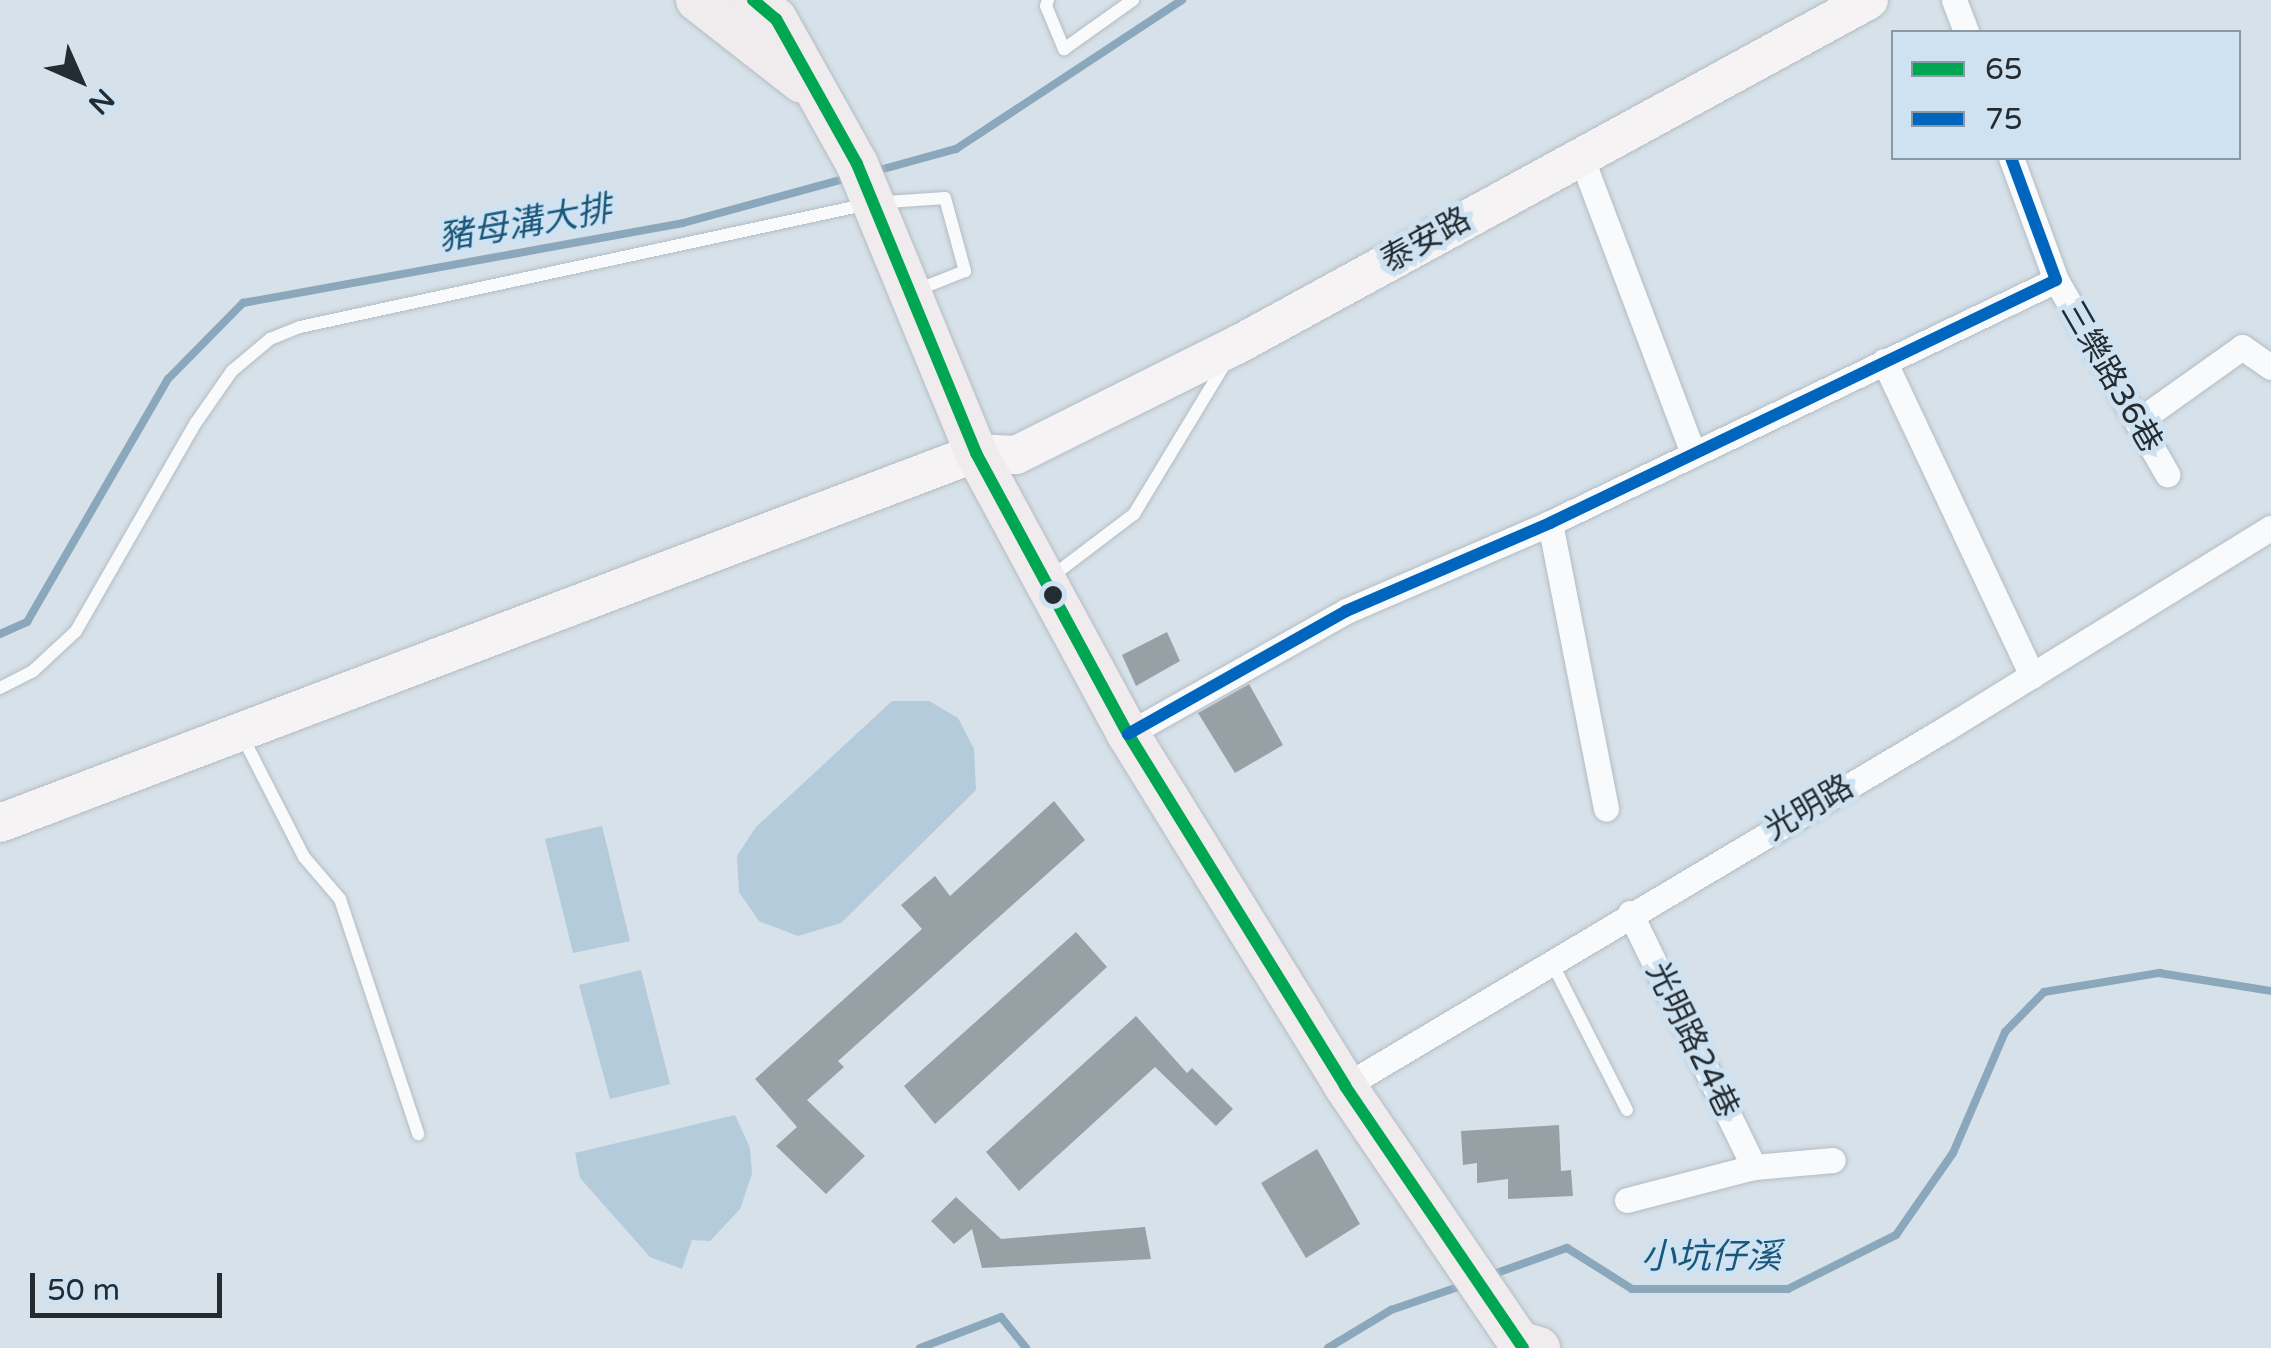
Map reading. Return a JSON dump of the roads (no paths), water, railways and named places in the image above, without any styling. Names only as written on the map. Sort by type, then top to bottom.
[{"type":"main road","points":[[697,0],[822,98]]},
{"type":"main road","points":[[753,0],[776,19],[857,164],[976,453],[1128,734],[1345,1086],[1490,1300],[1527,1346]]},
{"type":"street","name":"泰安路","points":[[0,823],[976,453],[1016,455],[1237,345],[1580,154],[1869,0]]},
{"type":"street","points":[[1954,0],[1965,30]]},
{"type":"street","points":[[1580,154],[1692,451]]},
{"type":"street","name":"三樂路36巷","points":[[2012,160],[2056,280],[2166,474]]},
{"type":"street","points":[[1128,734],[1346,611],[1550,523],[1692,451],[2056,280]]},
{"type":"street","points":[[2137,422],[2242,347],[2271,367]]},
{"type":"street","points":[[1884,361],[2032,676]]},
{"type":"street","points":[[1550,523],[1606,809]]},
{"type":"street","name":"光明路","points":[[1345,1086],[1630,912],[2032,676],[2271,528]]},
{"type":"street","name":"光明路24巷","points":[[1630,912],[1754,1167]]},
{"type":"street","points":[[1627,1200],[1754,1167],[1832,1160]]},
{"type":"lane","points":[[1048,0],[1046,6],[1064,48],[1133,0]]},
{"type":"lane","points":[[0,688],[33,672],[76,631],[195,424],[232,371],[270,339],[300,328],[873,203],[946,198],[964,271],[910,292]]},
{"type":"lane","points":[[1043,583],[1134,514],[1237,345]]},
{"type":"lane","points":[[240,732],[304,857],[340,899],[418,1134]]},
{"type":"lane","points":[[1551,960],[1628,1110]]},
{"type":"waterway","name":"豬母溝大排","points":[[876,171],[956,149],[1182,0]]},
{"type":"waterway","name":"豬母溝大排","points":[[0,634],[27,622],[168,379],[243,303],[683,223],[848,178]]},
{"type":"waterway","name":"小坑仔溪","points":[[1491,1275],[1567,1248],[1632,1289],[1788,1289],[1896,1235],[1953,1153],[2005,1032],[2044,992],[2159,973],[2271,991]]},
{"type":"waterway","name":"小坑仔溪","points":[[1328,1348],[1391,1310],[1464,1285]]},
{"type":"waterway","name":"小坑仔溪","points":[[920,1348],[1001,1317],[1026,1348]]}]
